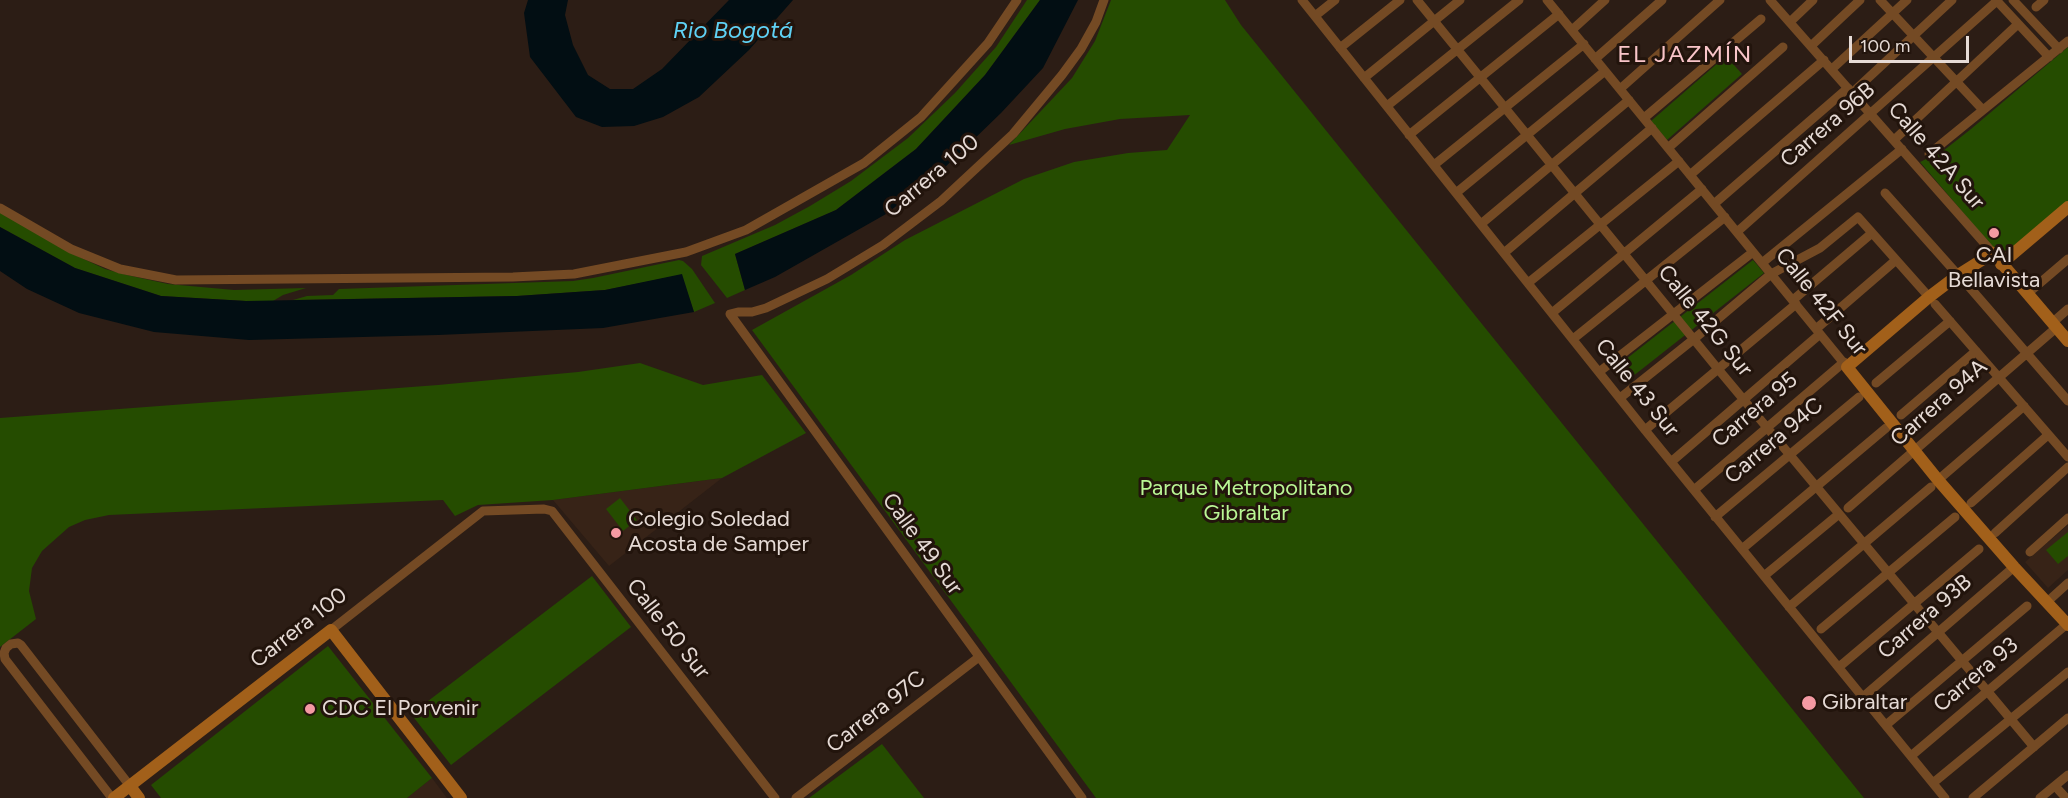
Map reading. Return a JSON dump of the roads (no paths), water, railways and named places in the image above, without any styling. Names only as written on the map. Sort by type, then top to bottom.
[{"type":"street","points":[[0,208],[71,249],[120,269],[176,279],[513,277],[574,274],[686,252],[746,230],[864,164],[921,117],[988,43],[1017,0]]},
{"type":"street","name":"Carrera 100","points":[[730,314],[766,308],[827,279],[883,245],[941,201],[1013,134],[1062,75],[1081,49],[1096,22],[1104,0]]},
{"type":"street","name":"Calle 43 Sur","points":[[1302,0],[1715,517],[1945,798]]},
{"type":"street","points":[[1315,16],[1335,0]]},
{"type":"street","points":[[1340,48],[1400,0]]},
{"type":"street","name":"Calle 42G Sur","points":[[1417,0],[1718,369],[2034,747]]},
{"type":"street","points":[[1364,78],[1461,0]]},
{"type":"street","points":[[1387,106],[1519,0]]},
{"type":"street","name":"Calle 42F Sur","points":[[1548,0],[1914,450],[1935,484],[2068,624]]},
{"type":"street","points":[[1572,30],[1605,0]]},
{"type":"street","points":[[1595,59],[1662,0]]},
{"type":"street","points":[[1620,89],[1720,0]]},
{"type":"street","name":"Calle 42A Sur","points":[[1770,0],[1993,253],[2068,342]]},
{"type":"street","points":[[1790,22],[1813,0]]},
{"type":"street","points":[[1811,46],[1860,0]]},
{"type":"street","points":[[1880,0],[1983,110]]},
{"type":"street","points":[[1832,69],[1907,0]]},
{"type":"street","points":[[1714,204],[1914,36],[1952,0]]},
{"type":"street","points":[[1997,0],[2049,57]]},
{"type":"street","name":"Carrera 96B","points":[[1737,232],[1997,0]]},
{"type":"street","points":[[2013,0],[2059,49]]},
{"type":"street","points":[[2036,7],[2044,0]]},
{"type":"street","points":[[1409,135],[1559,14]]},
{"type":"street","points":[[1644,118],[1761,19]]},
{"type":"street","points":[[1894,140],[2018,24]]},
{"type":"street","points":[[1929,154],[2068,41]]},
{"type":"street","points":[[1434,165],[1584,44]]},
{"type":"street","points":[[1668,148],[1783,47]]},
{"type":"street","points":[[1690,175],[1824,60]]},
{"type":"street","points":[[1456,193],[1605,71]]},
{"type":"street","points":[[1481,224],[1629,100]]},
{"type":"street","points":[[1504,253],[1652,128]]},
{"type":"street","points":[[1762,263],[1902,149]]},
{"type":"street","points":[[1528,283],[1679,161]]},
{"type":"street","points":[[1552,313],[1702,189]]},
{"type":"street","points":[[1885,193],[2068,401]]},
{"type":"street","points":[[2001,264],[2068,207]]},
{"type":"street","points":[[1573,339],[1725,217]]},
{"type":"street","points":[[1620,398],[1771,274],[1820,248],[1858,217],[2068,457]]},
{"type":"street","points":[[1645,430],[1872,233]]},
{"type":"street","points":[[1599,372],[1753,252]]},
{"type":"street","name":"Carrera 95","points":[[1694,490],[1845,365],[1993,253]]},
{"type":"street","points":[[2027,294],[2068,259]]},
{"type":"street","points":[[1671,462],[1744,399],[1896,260]]},
{"type":"street","name":"Carrera 94A","points":[[1848,508],[2027,353],[2068,309]]},
{"type":"street","name":"Calle 49 Sur","points":[[730,314],[1082,798]]},
{"type":"street","points":[[1876,383],[1950,321]]},
{"type":"street","points":[[1901,415],[1976,351]]},
{"type":"street","name":"Carrera 94C","points":[[1715,517],[1859,398]]},
{"type":"street","points":[[1789,607],[2024,406]]},
{"type":"street","points":[[1742,549],[1886,428]]},
{"type":"street","points":[[1971,503],[2049,435]]},
{"type":"street","points":[[1995,533],[2068,467]]},
{"type":"street","name":"Calle 50 Sur","points":[[517,509],[544,508],[552,511],[775,798]]},
{"type":"street","name":"Carrera 100","points":[[113,798],[332,630],[478,514],[490,510],[517,509]]},
{"type":"street","points":[[1764,576],[1839,514]]},
{"type":"street","points":[[1821,629],[1956,517]]},
{"type":"street","points":[[2030,552],[2068,519]]},
{"type":"street","points":[[1839,667],[1978,549]]},
{"type":"street","name":"Carrera 93B","points":[[1863,697],[2014,567]]},
{"type":"street","points":[[2047,602],[2068,583]]},
{"type":"street","points":[[1886,725],[2027,606]]},
{"type":"street","name":"Carrera 93","points":[[1911,756],[2068,624]]},
{"type":"street","points":[[332,630],[461,798]]},
{"type":"street","points":[[113,798],[5,659],[4,653],[11,644],[21,645],[139,798]]},
{"type":"street","name":"Carrera 97C","points":[[796,798],[980,657]]},
{"type":"street","points":[[1933,783],[2068,672]]},
{"type":"street","points":[[1973,798],[2068,718]]},
{"type":"street","points":[[2040,798],[2068,775]]},
{"type":"street","points":[[2055,786],[2066,798]]},
{"type":"water","name":"Rio Bogotá","points":[[528,0],[568,0],[565,15],[573,45],[588,75],[610,89],[633,89],[662,69],[729,0],[793,0],[749,50],[699,97],[663,117],[634,126],[602,127],[576,117],[530,57],[524,13]]},
{"type":"water","points":[[1040,0],[1078,0],[1043,68],[1001,113],[939,173],[886,214],[775,277],[745,290],[735,254],[836,210],[916,149],[985,75]]},
{"type":"water","points":[[0,227],[75,268],[161,296],[246,301],[517,296],[605,290],[682,274],[694,312],[603,328],[438,335],[249,340],[154,332],[79,313],[27,289],[0,271]]},
{"type":"place","name":"CAI Bellavista","points":[[1994,233]]},
{"type":"place","name":"Colegio Soledad Acosta de Samper","points":[[616,533]]},
{"type":"place","name":"Gibraltar","points":[[1809,703]]},
{"type":"place","name":"CDC El Porvenir","points":[[310,709]]},
{"type":"district","name":"EL JAZMÍN","points":[[1685,55]]},
{"type":"park label","name":"Parque Metropolitano Gibraltar","points":[[1246,502]]}]
